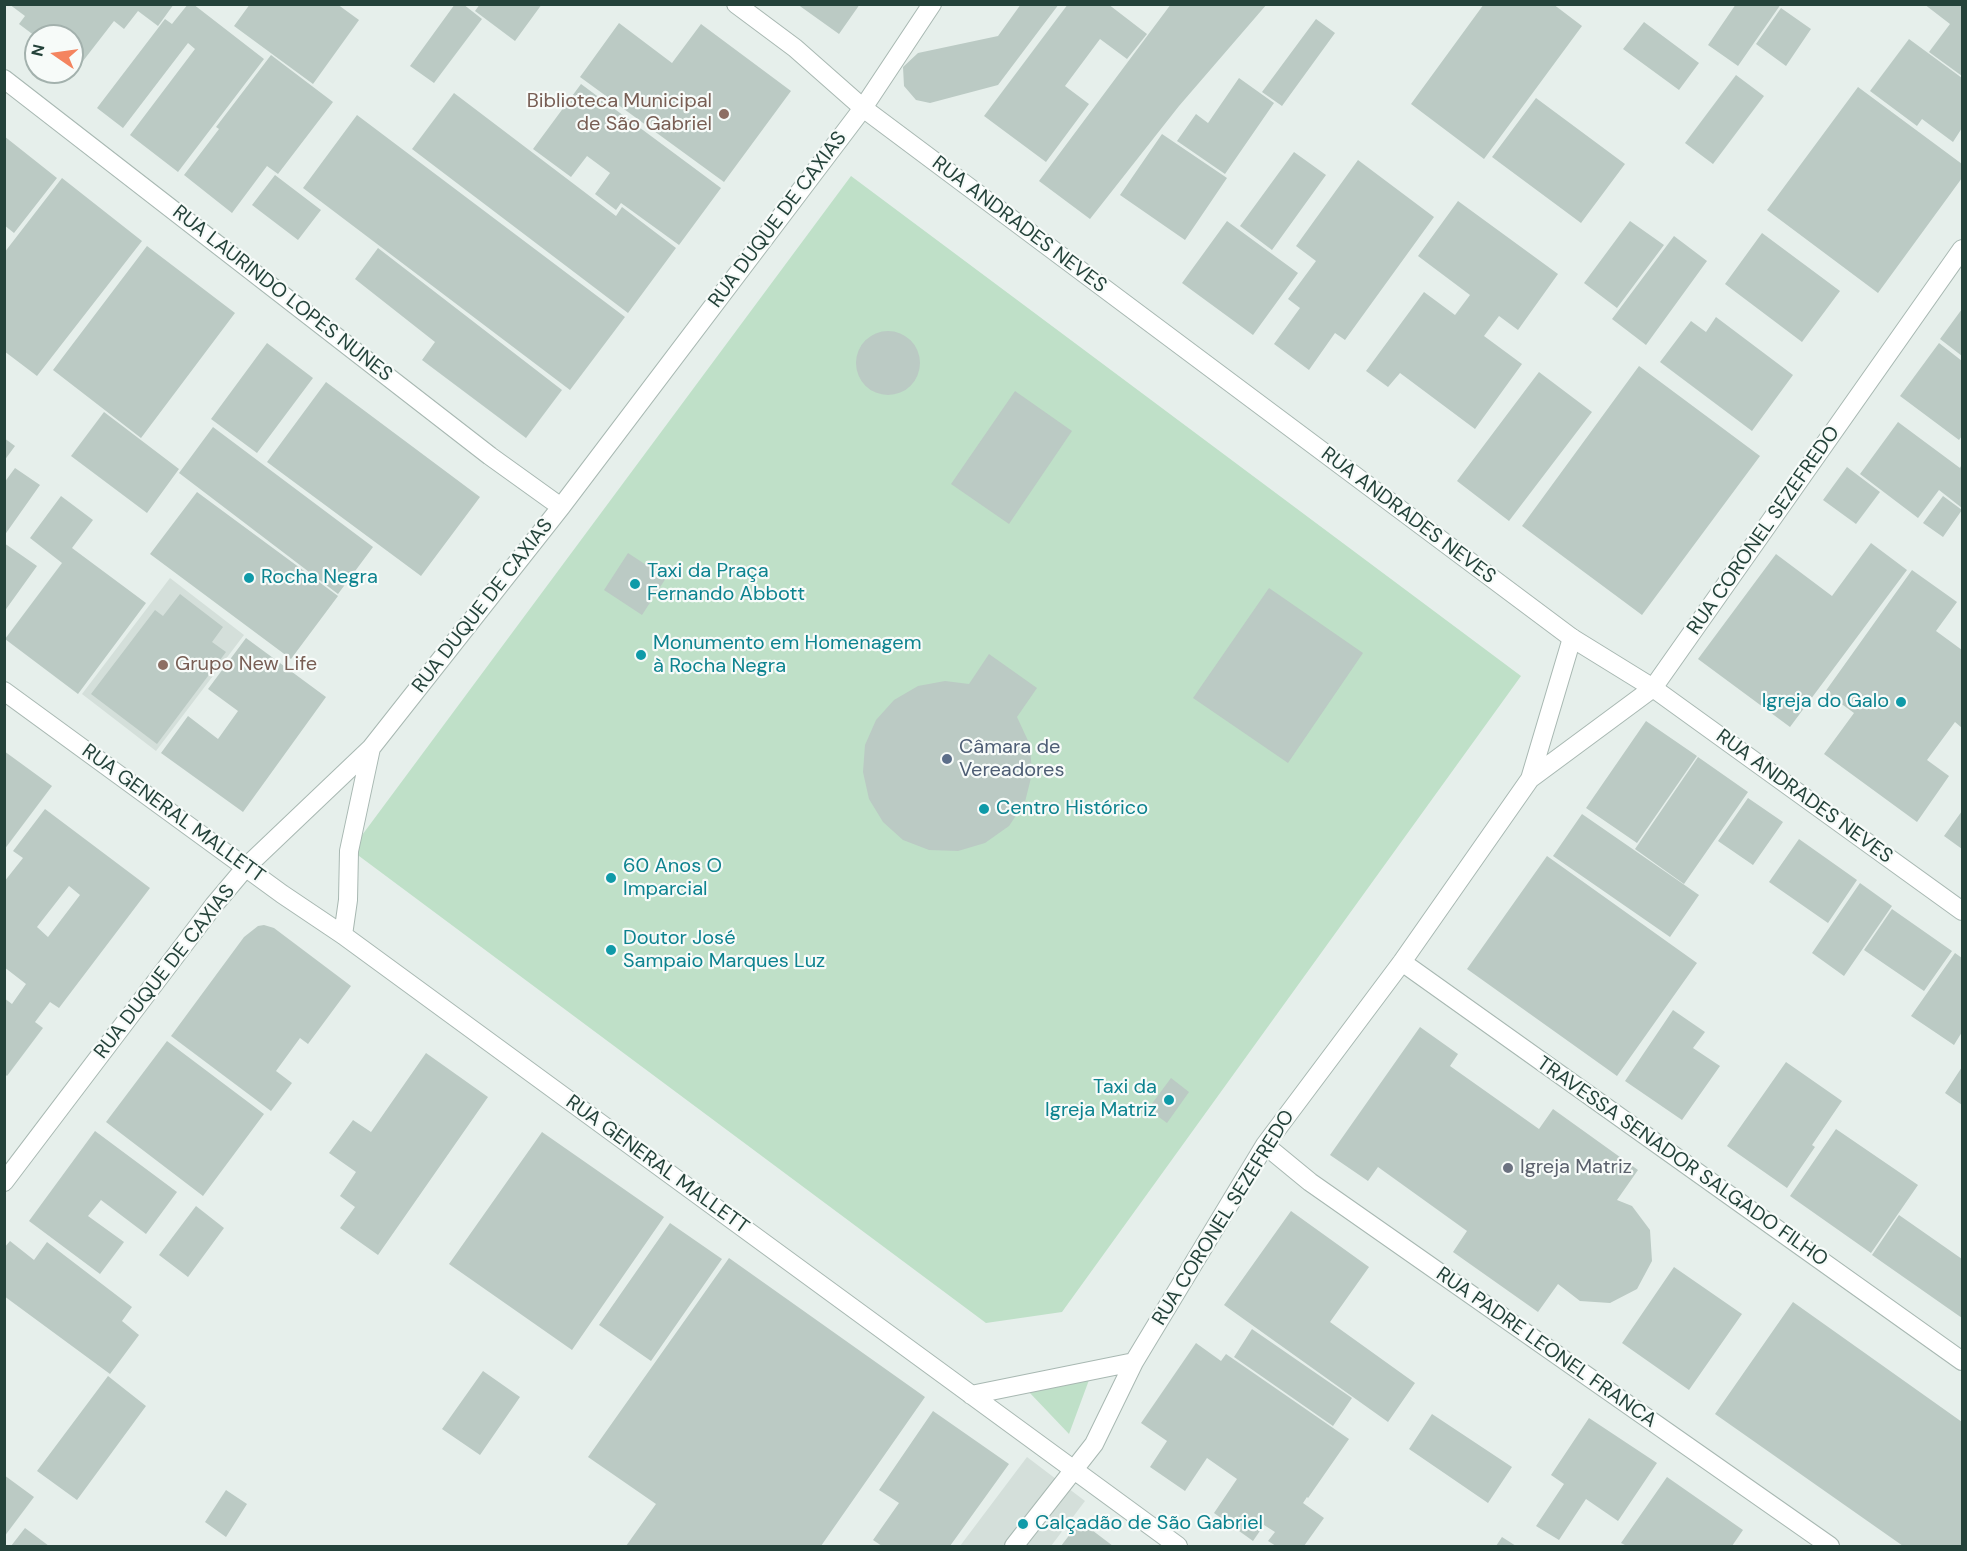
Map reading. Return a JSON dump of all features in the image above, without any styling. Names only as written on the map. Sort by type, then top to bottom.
[{"type":"street","name":"RUA ANDRADES NEVES","points":[[736,4],[795,48],[863,108],[1572,638],[1653,688],[1962,911]]},
{"type":"street","name":"RUA DUQUE DE CAXIAS","points":[[4,1182],[214,904],[246,867],[371,748],[561,507],[863,108],[932,4]]},
{"type":"street","name":"RUA LAURINDO LOPES NUNES","points":[[4,79],[490,456],[561,507]]},
{"type":"street","name":"RUA CORONEL SEZEFREDO","points":[[1530,779],[1653,688],[1962,249]]},
{"type":"street","name":"RUA CORONEL SEZEFREDO","points":[[1014,1546],[1094,1444],[1134,1362],[1266,1145],[1402,962],[1530,779],[1572,638]]},
{"type":"street","name":"RUA GENERAL MALLETT","points":[[4,691],[343,935],[1178,1546]]},
{"type":"street","points":[[343,935],[348,900],[349,851],[371,748]]},
{"type":"street","name":"TRAVESSA SENADOR SALGADO FILHO","points":[[1402,962],[1962,1361]]},
{"type":"street","name":"RUA PADRE LEONEL FRANCA","points":[[1266,1145],[1310,1182],[1830,1546]]},
{"type":"street","points":[[970,1395],[1134,1362]]},
{"type":"shaded area","name":"Grupo New Life","points":[[170,578],[244,635],[156,751],[82,694]]},
{"type":"shaded area","name":"Calçadão de São Gabriel","points":[[1027,1457],[1085,1501],[1051,1546],[960,1546]]},
{"type":"green space","points":[[851,176],[1521,676],[1062,1312],[986,1323],[351,850]]},
{"type":"green space","points":[[1089,1380],[1069,1434],[1029,1392]]},
{"type":"building","points":[[9,4],[174,4],[158,26],[138,11],[124,29],[114,21],[84,60],[84,24],[24,24],[24,28],[19,24],[25,16]]},
{"type":"building","points":[[188,4],[193,4],[264,59],[178,172],[130,135],[195,49],[188,43],[123,128],[97,108],[165,19],[172,24]]},
{"type":"building","points":[[250,4],[337,4],[359,20],[313,84],[234,26]]},
{"type":"building","points":[[455,4],[463,4],[482,19],[434,83],[410,66]]},
{"type":"building","points":[[480,4],[542,4],[515,41],[475,11]]},
{"type":"building","points":[[797,4],[860,4],[839,34]]},
{"type":"building","points":[[1021,4],[1059,4],[998,85],[930,103],[916,100],[904,86],[903,67],[918,53],[998,36]]},
{"type":"building","points":[[1068,4],[1108,4],[1147,34],[1127,59],[1100,39],[1065,86],[1089,104],[1046,162],[984,116]]},
{"type":"building","points":[[1171,4],[1267,4],[1179,106],[1090,219],[1039,181]]},
{"type":"building","points":[[1484,4],[1553,4],[1582,26],[1484,159],[1411,104]]},
{"type":"building","points":[[1736,4],[1781,4],[1738,66],[1708,45]]},
{"type":"building","points":[[1924,4],[1962,4],[1962,76],[1929,52],[1950,24]]},
{"type":"building","points":[[1781,8],[1811,29],[1786,66],[1756,44]]},
{"type":"building","points":[[1316,19],[1335,33],[1282,106],[1262,92]]},
{"type":"building","points":[[1644,22],[1699,63],[1679,90],[1623,49]]},
{"type":"building","points":[[619,23],[672,63],[701,24],[791,91],[724,182],[580,77]]},
{"type":"building","points":[[1909,39],[1962,78],[1962,128],[1953,142],[1922,119],[1917,126],[1870,91]]},
{"type":"building","points":[[271,55],[333,102],[278,174],[267,166],[232,213],[184,175],[219,129],[216,127]]},
{"type":"building","points":[[1736,75],[1764,96],[1713,164],[1685,143]]},
{"type":"building","points":[[1239,78],[1274,103],[1225,174],[1177,141],[1196,114],[1208,123]]},
{"type":"building","points":[[581,84],[721,188],[679,245],[621,203],[616,210],[595,194],[610,173],[587,156],[571,177],[533,149]]},
{"type":"building","points":[[1858,87],[1962,164],[1962,178],[1878,293],[1767,210]]},
{"type":"building","points":[[454,93],[616,216],[622,207],[676,248],[628,313],[412,149]]},
{"type":"building","points":[[1536,98],[1625,164],[1581,223],[1492,157]]},
{"type":"building","points":[[357,115],[625,317],[570,390],[303,188]]},
{"type":"building","points":[[1162,134],[1227,178],[1185,240],[1120,195]]},
{"type":"building","points":[[4,136],[57,178],[14,233],[4,225]]},
{"type":"building","points":[[1294,152],[1326,175],[1272,250],[1240,226]]},
{"type":"building","points":[[1358,160],[1434,217],[1345,340],[1335,333],[1309,370],[1274,344],[1300,308],[1288,299],[1316,261],[1296,246]]},
{"type":"building","points":[[275,175],[321,210],[298,240],[252,205]]},
{"type":"building","points":[[62,178],[142,241],[37,376],[4,351],[4,253]]},
{"type":"building","points":[[1458,201],[1558,274],[1518,330],[1499,316],[1484,336],[1522,364],[1475,429],[1400,373],[1388,387],[1366,371],[1424,292],[1455,315],[1470,295],[1418,256]]},
{"type":"building","points":[[1227,221],[1298,273],[1253,335],[1182,283]]},
{"type":"building","points":[[1630,221],[1664,245],[1617,308],[1584,283]]},
{"type":"building","points":[[1762,233],[1840,291],[1802,342],[1725,284]]},
{"type":"building","points":[[1674,236],[1707,261],[1646,345],[1612,319]]},
{"type":"building","points":[[147,246],[235,313],[141,438],[53,370]]},
{"type":"building","points":[[378,248],[562,390],[526,438],[422,360],[435,342],[355,279]]},
{"type":"building","points":[[1962,309],[1962,356],[1940,339]]},
{"type":"building","points":[[1716,317],[1793,375],[1752,431],[1660,362],[1691,321],[1706,332]]},
{"type":"building","points":[[888,331],[906,336],[911,340],[915,345],[920,363],[915,381],[911,386],[906,390],[888,395],[870,390],[865,386],[861,381],[856,363],[861,345],[865,340],[870,336]]},
{"type":"building","points":[[267,343],[313,378],[257,453],[211,419]]},
{"type":"building","points":[[1939,343],[1962,361],[1962,436],[1959,440],[1900,396]]},
{"type":"building","points":[[1639,366],[1760,456],[1642,615],[1522,526]]},
{"type":"building","points":[[1539,372],[1592,412],[1509,521],[1457,481]]},
{"type":"building","points":[[326,382],[480,497],[421,576],[267,462]]},
{"type":"building","points":[[1015,391],[1072,431],[1009,524],[951,484]]},
{"type":"building","points":[[104,412],[179,469],[147,513],[71,456]]},
{"type":"building","points":[[1898,422],[1960,468],[1962,464],[1962,508],[1939,490],[1918,518],[1860,474]]},
{"type":"building","points":[[213,427],[373,547],[338,594],[179,473]]},
{"type":"building","points":[[4,438],[15,446],[4,461]]},
{"type":"building","points":[[1847,467],[1880,492],[1856,524],[1823,500]]},
{"type":"building","points":[[15,468],[40,485],[4,536],[4,483]]},
{"type":"building","name":"Rocha Negra","points":[[197,492],[338,596],[291,659],[150,554]]},
{"type":"building","points":[[61,496],[93,520],[72,548],[146,603],[78,694],[5,639],[62,563],[30,538]]},
{"type":"building","points":[[1943,496],[1962,510],[1943,537],[1923,523]]},
{"type":"building","points":[[4,543],[37,566],[4,612]]},
{"type":"building","points":[[1871,543],[1907,570],[1790,727],[1698,659],[1776,554],[1832,596]]},
{"type":"building","name":"Taxi da Praça Fernando Abbott","points":[[628,553],[666,578],[642,615],[604,590]]},
{"type":"building","name":"Igreja do Galo","points":[[1912,570],[1957,602],[1936,631],[1962,650],[1962,728],[1955,722],[1927,760],[1949,776],[1917,822],[1824,754],[1854,713],[1825,692]]},
{"type":"building","points":[[1269,588],[1363,653],[1288,763],[1193,698]]},
{"type":"building","name":"Grupo New Life","points":[[180,594],[223,627],[212,642],[226,652],[157,744],[91,694],[155,610],[163,616]]},
{"type":"building","points":[[246,638],[326,697],[243,812],[161,753],[188,716],[218,739],[238,711],[208,689]]},
{"type":"building","name":"Câmara de Vereadores","points":[[989,654],[1037,688],[1017,717],[1030,745],[1032,774],[1025,802],[1009,826],[985,843],[958,851],[929,850],[903,840],[883,822],[869,799],[863,772],[865,745],[876,720],[894,700],[918,686],[945,681],[969,684]]},
{"type":"building","points":[[1646,721],[1697,756],[1637,843],[1586,808]]},
{"type":"building","points":[[4,751],[52,786],[4,850]]},
{"type":"building","points":[[1698,757],[1748,792],[1684,884],[1635,849]]},
{"type":"building","points":[[1748,798],[1783,822],[1753,865],[1718,841]]},
{"type":"building","points":[[45,809],[150,888],[59,1008],[50,1002],[35,1022],[43,1028],[7,1076],[4,1073],[4,998],[12,1004],[26,984],[4,967],[4,882],[23,858],[13,851]],"holes":[[[69,886],[80,895],[48,937],[37,927]]]},
{"type":"building","points":[[1962,811],[1962,849],[1944,836]]},
{"type":"building","points":[[1582,814],[1699,895],[1670,937],[1553,856]]},
{"type":"building","points":[[1799,839],[1857,880],[1828,923],[1769,882]]},
{"type":"building","points":[[1547,856],[1697,963],[1617,1076],[1467,969]]},
{"type":"building","points":[[1860,883],[1892,906],[1844,976],[1812,953]]},
{"type":"building","points":[[1892,909],[1952,951],[1924,991],[1864,950]]},
{"type":"building","points":[[258,926],[274,928],[351,986],[308,1044],[300,1038],[276,1071],[292,1083],[271,1111],[171,1036],[244,937]]},
{"type":"building","points":[[1955,953],[1962,958],[1962,1032],[1954,1045],[1911,1016]]},
{"type":"building","points":[[1673,1010],[1705,1032],[1693,1048],[1720,1066],[1682,1120],[1625,1081]]},
{"type":"building","name":"Igreja Matriz","points":[[1420,1027],[1458,1054],[1450,1066],[1539,1129],[1553,1109],[1638,1170],[1617,1200],[1632,1206],[1650,1230],[1652,1261],[1637,1289],[1610,1303],[1580,1301],[1558,1284],[1538,1312],[1453,1252],[1467,1231],[1378,1167],[1368,1181],[1330,1155]]},
{"type":"building","points":[[167,1041],[264,1114],[203,1196],[106,1122]]},
{"type":"building","points":[[426,1053],[488,1097],[378,1255],[340,1228],[355,1207],[340,1196],[356,1172],[329,1153],[353,1120],[371,1132]]},
{"type":"building","points":[[1786,1062],[1842,1101],[1812,1145],[1815,1147],[1787,1188],[1727,1146]]},
{"type":"building","points":[[1962,1067],[1962,1105],[1945,1093]]},
{"type":"building","name":"Taxi da Igreja Matriz","points":[[1171,1078],[1189,1092],[1167,1123],[1148,1109]]},
{"type":"building","points":[[1836,1129],[1918,1185],[1871,1253],[1790,1196]]},
{"type":"building","points":[[95,1131],[177,1192],[146,1234],[101,1200],[88,1216],[124,1242],[100,1274],[29,1221]]},
{"type":"building","points":[[542,1132],[664,1217],[572,1350],[449,1264]]},
{"type":"building","points":[[196,1206],[224,1228],[188,1277],[159,1255]]},
{"type":"building","points":[[1291,1211],[1369,1267],[1330,1322],[1415,1383],[1388,1422],[1224,1305]]},
{"type":"building","points":[[1899,1215],[1962,1259],[1962,1318],[1872,1255]]},
{"type":"building","points":[[670,1223],[722,1259],[651,1361],[599,1325]]},
{"type":"building","points":[[10,1241],[34,1260],[47,1242],[132,1307],[122,1321],[139,1335],[110,1374],[4,1296],[4,1248]]},
{"type":"building","points":[[729,1258],[925,1397],[821,1546],[626,1546],[656,1504],[588,1457]]},
{"type":"building","points":[[1674,1267],[1742,1314],[1689,1390],[1622,1343]]},
{"type":"building","points":[[1793,1302],[1962,1422],[1962,1546],[1903,1546],[1715,1414]]},
{"type":"building","points":[[1252,1329],[1352,1398],[1333,1426],[1234,1357]]},
{"type":"building","points":[[1196,1343],[1221,1361],[1226,1354],[1349,1439],[1303,1503],[1324,1518],[1304,1546],[1276,1546],[1268,1541],[1275,1532],[1264,1525],[1253,1541],[1214,1513],[1237,1479],[1207,1458],[1185,1491],[1150,1467],[1167,1441],[1141,1423]]},
{"type":"building","points":[[483,1371],[520,1397],[480,1455],[442,1429]]},
{"type":"building","points":[[108,1376],[146,1406],[77,1500],[37,1471]]},
{"type":"building","points":[[933,1411],[1009,1464],[950,1546],[882,1546],[873,1540],[899,1503],[879,1490]]},
{"type":"building","points":[[1432,1414],[1512,1467],[1488,1503],[1409,1449]]},
{"type":"building","points":[[1589,1418],[1657,1463],[1618,1521],[1586,1499],[1559,1540],[1536,1526],[1564,1484],[1551,1475]]},
{"type":"building","points":[[4,1475],[34,1497],[4,1537]]},
{"type":"building","points":[[1667,1477],[1743,1530],[1732,1546],[1627,1546],[1621,1543]]},
{"type":"building","points":[[226,1490],[247,1504],[226,1537],[205,1522]]},
{"type":"building","points":[[1080,1521],[1113,1546],[1061,1546]]},
{"type":"building","points":[[25,1528],[49,1546],[11,1546]]},
{"type":"building","points":[[1502,1537],[1516,1546],[1496,1546]]},
{"type":"place","name":"Biblioteca Municipal de São Gabriel","points":[[724,114]]},
{"type":"place","name":"Rocha Negra","points":[[249,578]]},
{"type":"place","name":"Taxi da Praça Fernando Abbott","points":[[635,584]]},
{"type":"place","name":"Monumento em Homenagem à Rocha Negra","points":[[641,655]]},
{"type":"place","name":"Grupo New Life","points":[[163,665]]},
{"type":"place","name":"Igreja do Galo","points":[[1901,702]]},
{"type":"place","name":"Câmara de Vereadores","points":[[947,759]]},
{"type":"place","name":"Centro Histórico","points":[[984,809]]},
{"type":"place","name":"60 Anos O Imparcial","points":[[611,878]]},
{"type":"place","name":"Doutor José Sampaio Marques Luz","points":[[611,950]]},
{"type":"place","name":"Taxi da Igreja Matriz","points":[[1169,1100]]},
{"type":"place","name":"Igreja Matriz","points":[[1508,1168]]},
{"type":"place","name":"Calçadão de São Gabriel","points":[[1023,1524]]}]
